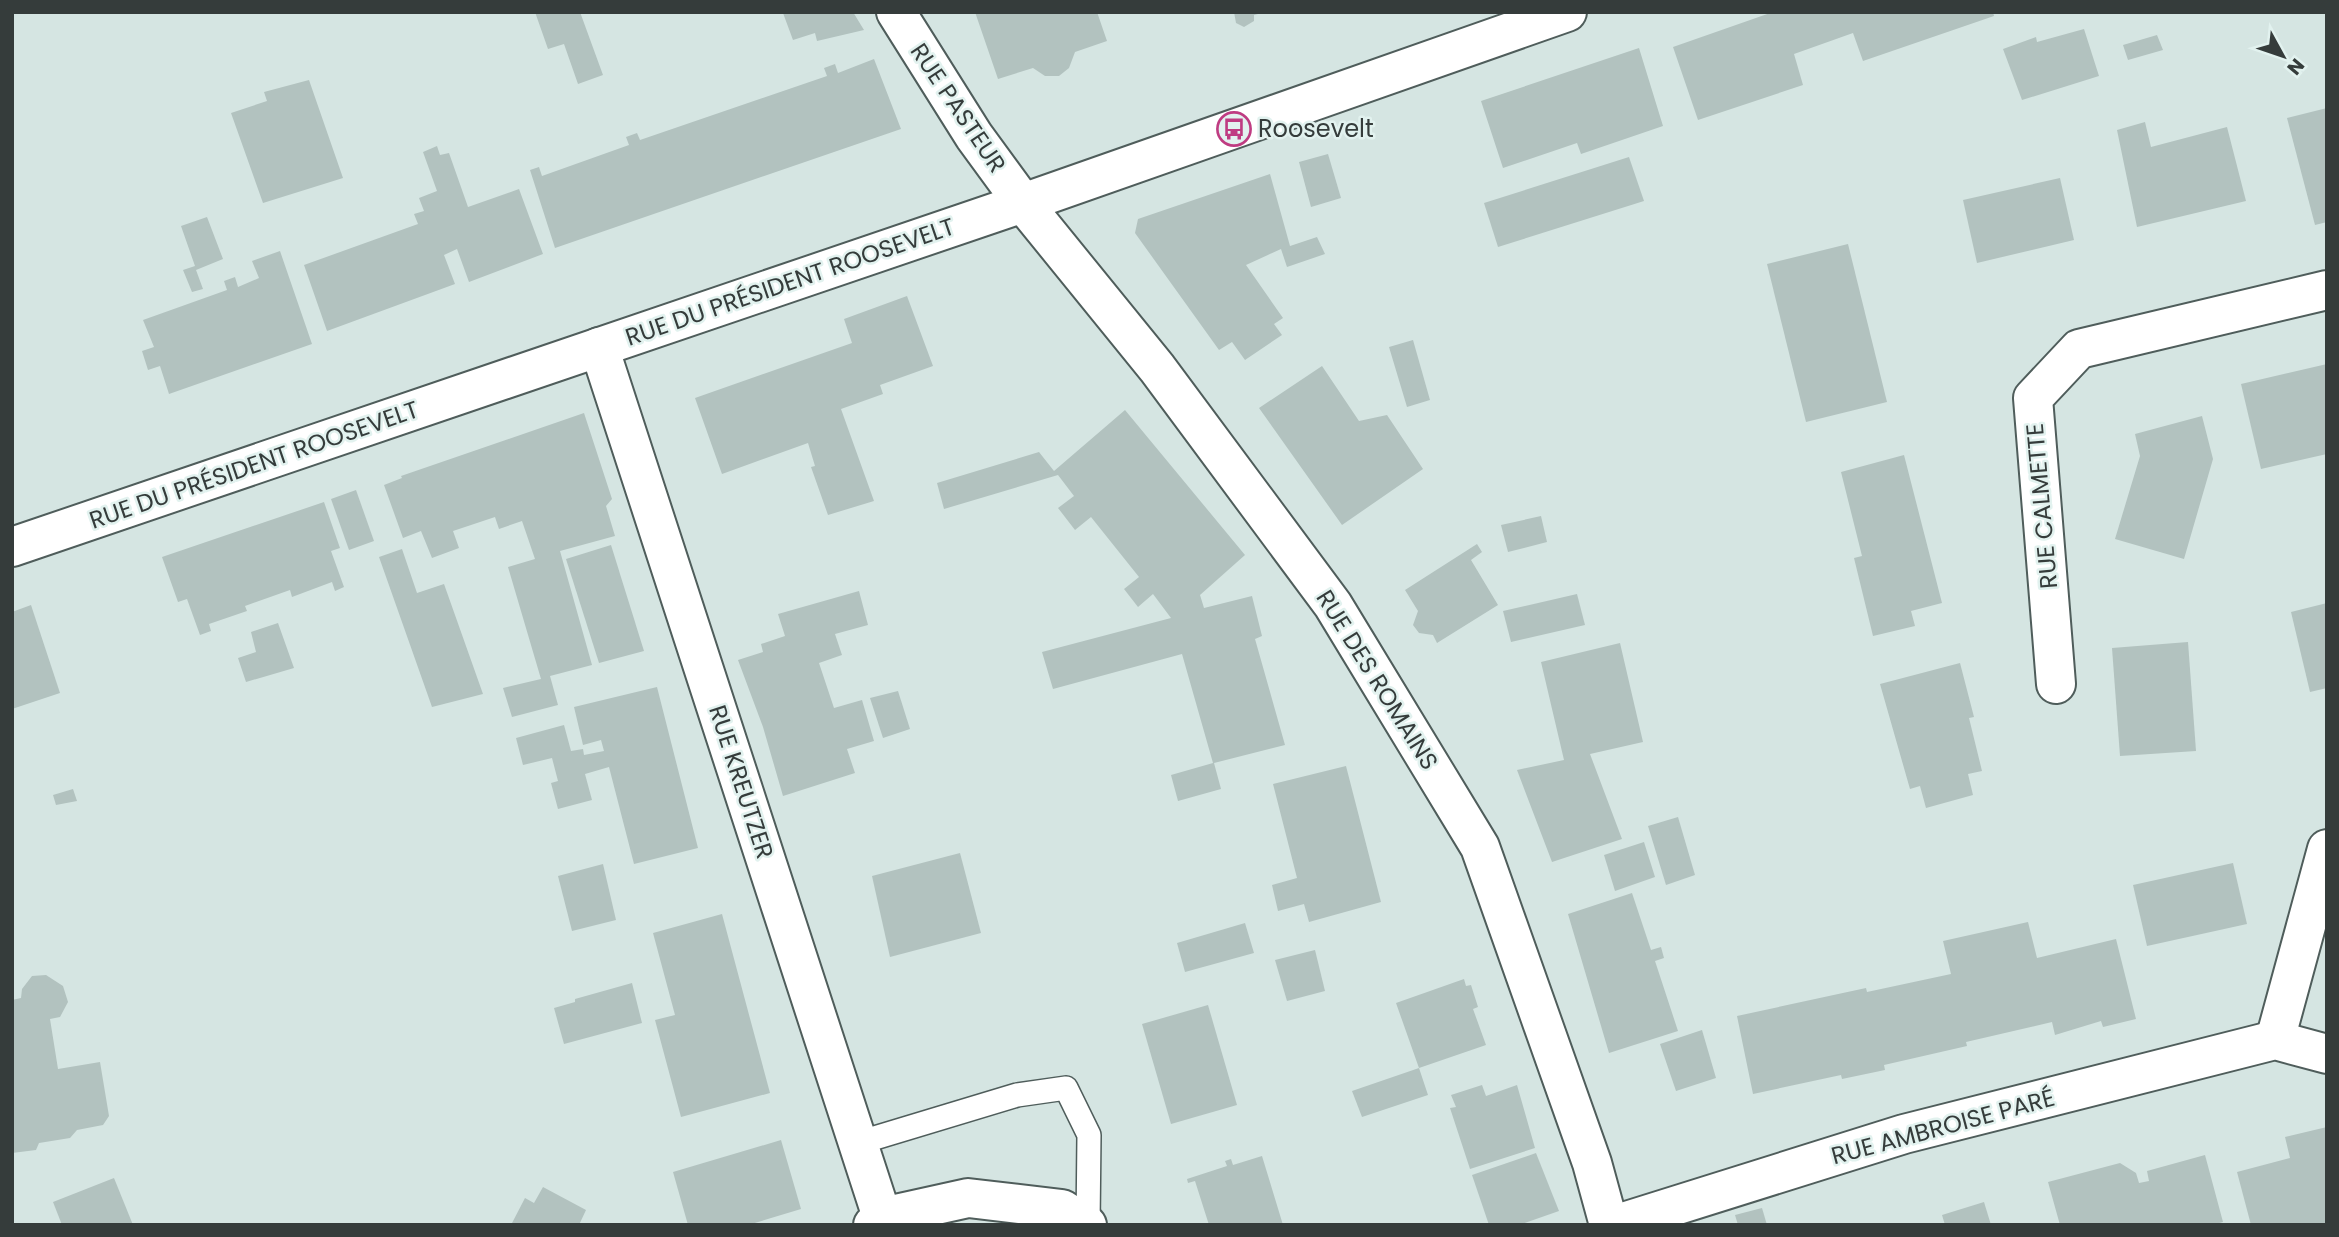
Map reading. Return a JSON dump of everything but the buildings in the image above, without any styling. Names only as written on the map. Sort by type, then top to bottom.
[{"type":"street","name":"RUE PASTEUR","points":[[896,12],[974,136],[1023,203]]},
{"type":"street","name":"RUE DU PRÉSIDENT ROOSEVELT","points":[[12,547],[1023,203],[1567,12]]},
{"type":"street","name":"RUE DES ROMAINS","points":[[1023,203],[1157,368],[1333,605],[1479,847],[1592,1163],[1611,1225]]},
{"type":"street","name":"RUE CALMETTE","points":[[2056,684],[2033,398],[2079,349],[2327,290]]},
{"type":"street","name":"RUE KREUTZER","points":[[599,347],[858,1143],[877,1221],[968,1198],[1062,1209],[1088,1225]]},
{"type":"street","points":[[2275,1040],[2327,849]]},
{"type":"street","name":"RUE AMBROISE PARÉ","points":[[1611,1225],[1904,1134],[2275,1040],[2327,1054]]},
{"type":"lane","points":[[858,1143],[1017,1095],[1066,1088],[1089,1135],[1088,1225]]},
{"type":"place","name":"Roosevelt","points":[[1234,129]]}]
